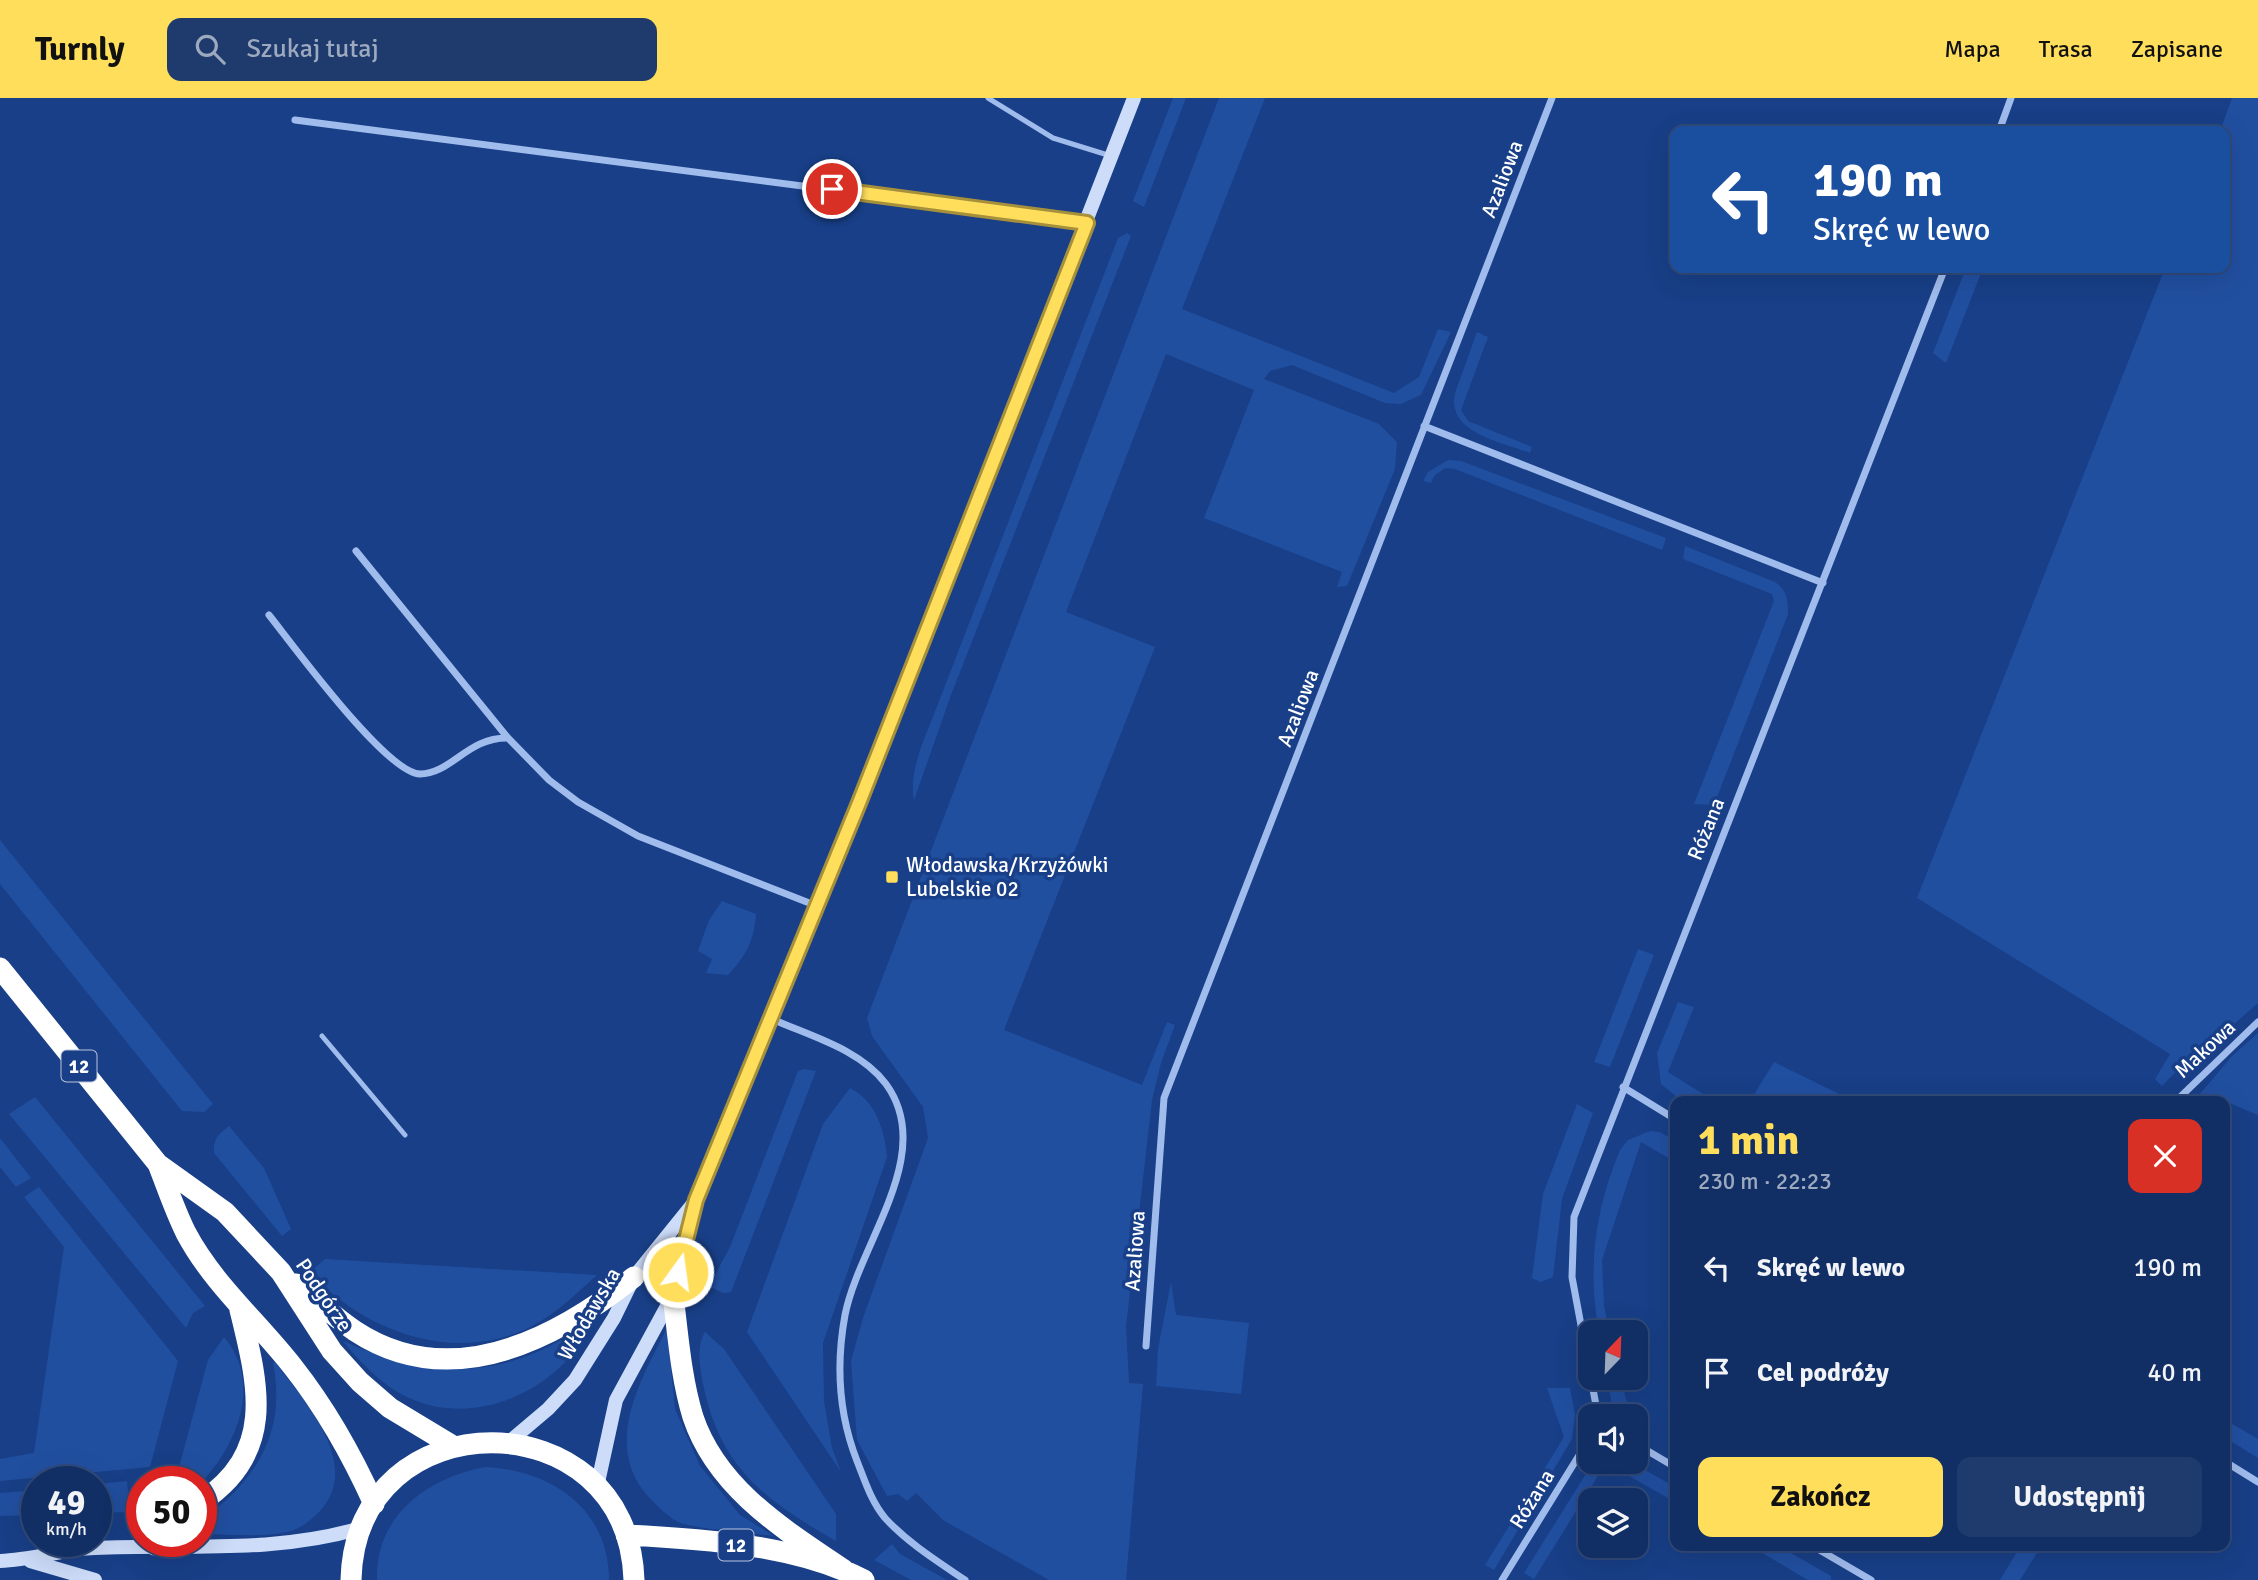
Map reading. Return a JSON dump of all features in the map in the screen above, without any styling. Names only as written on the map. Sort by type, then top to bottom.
[{"type":"highway","name":"Podgórze","points":[[0,968],[158,1164],[225,1212],[281,1272],[332,1352],[360,1382],[390,1408],[453,1446]]},
{"type":"highway","name":"Podgórze","points":[[158,1164],[187,1234],[240,1308],[292,1366],[318,1402],[344,1442],[374,1504]]},
{"type":"highway","points":[[281,1272],[356,1332],[396,1349],[450,1357],[481,1356],[530,1342],[568,1325],[634,1277]]},
{"type":"highway","points":[[673,1295],[692,1414],[705,1444],[746,1498],[796,1538],[844,1570]]},
{"type":"highway","points":[[217,1489],[236,1469],[253,1433],[258,1390],[240,1308]]},
{"type":"highway","points":[[351,1580],[353,1555],[361,1528],[374,1504],[403,1472],[427,1457],[453,1446],[481,1441],[509,1442],[557,1457],[585,1475],[614,1509],[626,1535],[634,1580]]},
{"type":"highway","name":"12","points":[[626,1535],[693,1538],[744,1546],[844,1570],[864,1580]]},
{"type":"main road","name":"Włodawska","points":[[597,1488],[616,1400],[673,1295],[696,1200],[817,906],[1134,98]]},
{"type":"main road","name":"Włodawska","points":[[509,1442],[554,1403],[575,1380],[614,1318],[634,1277],[696,1200]]},
{"type":"main road","points":[[217,1545],[271,1546],[324,1539],[361,1528]]},
{"type":"main road","points":[[0,1561],[29,1560],[80,1548],[126,1545]]},
{"type":"main road","points":[[29,1560],[95,1580]]},
{"type":"street","name":"Azaliowa","points":[[1146,1346],[1164,1098],[1552,98]]},
{"type":"street","points":[[2001,126],[2011,98]]},
{"type":"street","points":[[295,120],[1087,223]]},
{"type":"street","name":"Różana","points":[[1596,1404],[1572,1277],[1574,1217],[1943,273]]},
{"type":"street","points":[[1424,426],[1823,583]]},
{"type":"street","points":[[356,551],[508,738],[549,780],[604,818],[638,836],[817,906]]},
{"type":"street","points":[[269,615],[375,745],[399,765],[419,774],[439,769],[475,744],[490,738],[508,738]]},
{"type":"street","points":[[772,1019],[857,1057],[886,1083],[902,1114],[904,1155],[845,1313],[838,1380],[850,1443],[873,1502],[913,1545],[965,1580]]},
{"type":"street","name":"Makowa","points":[[2181,1096],[2258,1022]]},
{"type":"street","points":[[1623,1087],[1670,1116]]},
{"type":"street","points":[[1648,1451],[1670,1464]]},
{"type":"street","name":"Różana","points":[[1502,1580],[1578,1457]]},
{"type":"street","points":[[2230,1465],[2258,1482]]},
{"type":"street","points":[[1821,1551],[1871,1580]]},
{"type":"lane","points":[[988,98],[1054,138],[1112,156]]},
{"type":"lane","points":[[322,1036],[405,1135]]},
{"type":"shaded area","points":[[1173,98],[1186,98],[1144,207],[1133,201]]},
{"type":"shaded area","points":[[1219,98],[1265,98],[1182,309],[1394,393],[1419,377],[1438,329],[1451,332],[1421,395],[1401,404],[1385,403],[1292,365],[1270,371],[1264,379],[1379,424],[1397,442],[1395,469],[1347,586],[1337,587],[1342,572],[1204,518],[1254,390],[1166,354],[1066,612],[1155,647],[1004,1030],[1142,1085],[1167,1022],[1175,1025],[1161,1063],[1152,1100],[1126,1327],[1129,1383],[1143,1384],[1126,1580],[1049,1580],[943,1520],[916,1493],[907,1501],[898,1494],[887,1496],[857,1440],[851,1361],[863,1318],[928,1138],[923,1107],[872,1036],[867,1018]]},
{"type":"shaded area","points":[[2232,98],[2258,98],[2258,1003],[2200,1054],[2194,1053],[2162,1086],[2155,1079],[2170,1054],[1917,898],[2163,273],[2230,273],[2230,126],[2222,126]]},
{"type":"shaded area","points":[[1127,233],[1131,236],[951,695],[914,800],[914,777],[923,742],[1118,238]]},
{"type":"shaded area","points":[[1964,273],[1981,273],[1946,363],[1933,353]]},
{"type":"shaded area","points":[[1477,332],[1488,337],[1461,410],[1468,421],[1532,447],[1530,453],[1492,440],[1467,427],[1454,407],[1455,393]]},
{"type":"shaded area","points":[[1448,460],[1461,461],[1666,538],[1662,550],[1455,469],[1445,468],[1434,476],[1431,483],[1423,481],[1428,472]]},
{"type":"shaded area","points":[[1685,546],[1775,582],[1784,592],[1788,604],[1788,614],[1714,805],[1694,804],[1774,601],[1772,594],[1683,559]]},
{"type":"shaded area","points":[[0,840],[213,1104],[204,1112],[182,1111],[0,884]]},
{"type":"shaded area","points":[[722,901],[756,914],[748,948],[728,975],[706,973],[712,959],[698,951],[709,920]]},
{"type":"shaded area","points":[[1638,949],[1654,955],[1610,1067],[1594,1062]]},
{"type":"shaded area","points":[[1678,1002],[1694,1007],[1668,1072],[1706,1096],[1676,1096],[1661,1084],[1657,1053]]},
{"type":"shaded area","points":[[2258,1033],[2258,1115],[2230,1103],[2230,1096],[2198,1096],[2232,1056]]},
{"type":"shaded area","points":[[1774,1062],[1841,1095],[1840,1096],[1753,1096]]},
{"type":"shaded area","points":[[798,1071],[816,1071],[731,1292],[723,1293],[709,1286],[730,1247]]},
{"type":"shaded area","points":[[850,1088],[873,1109],[884,1137],[887,1157],[823,1343],[824,1401],[832,1448],[841,1472],[747,1332],[823,1124]]},
{"type":"shaded area","points":[[35,1097],[205,1306],[193,1313],[186,1328],[9,1114]]},
{"type":"shaded area","points":[[1577,1104],[1593,1113],[1562,1199],[1553,1277],[1541,1282],[1532,1278],[1543,1194]]},
{"type":"shaded area","points":[[229,1126],[264,1168],[291,1229],[282,1236],[214,1153],[217,1137]]},
{"type":"shaded area","points":[[1650,1131],[1660,1132],[1670,1138],[1670,1159],[1641,1142],[1602,1260],[1607,1320],[1597,1320],[1594,1285],[1596,1239],[1604,1195],[1620,1150],[1628,1140]]},
{"type":"shaded area","points":[[0,1138],[31,1178],[16,1187],[0,1167]]},
{"type":"shaded area","points":[[39,1187],[178,1361],[150,1466],[126,1466],[126,1469],[112,1471],[112,1466],[21,1466],[21,1479],[0,1481],[0,1459],[34,1453],[64,1247],[24,1197]]},
{"type":"shaded area","points":[[325,1259],[597,1275],[559,1308],[534,1325],[505,1337],[474,1342],[444,1342],[413,1336],[384,1326],[357,1311],[332,1293],[310,1272]]},
{"type":"shaded area","points":[[1171,1282],[1176,1315],[1249,1323],[1241,1394],[1156,1386],[1158,1349]]},
{"type":"shaded area","points":[[594,1319],[581,1343],[563,1365],[541,1383],[490,1405],[462,1409],[434,1406],[398,1392],[372,1372],[343,1341],[377,1355],[410,1364],[441,1369],[472,1369],[502,1364],[532,1354],[563,1339]]},
{"type":"shaded area","points":[[667,1328],[675,1409],[700,1466],[740,1515],[774,1536],[710,1529],[678,1522],[649,1498],[634,1474],[628,1453],[627,1432],[631,1410],[647,1368]]},
{"type":"shaded area","points":[[705,1332],[724,1349],[836,1514],[836,1541],[768,1496],[734,1460],[721,1438],[703,1384],[700,1350]]},
{"type":"shaded area","points":[[224,1337],[236,1355],[242,1374],[241,1413],[225,1451],[215,1466],[179,1466],[208,1360]]},
{"type":"shaded area","points":[[275,1362],[314,1414],[325,1434],[335,1474],[331,1494],[316,1515],[291,1531],[255,1535],[217,1534],[217,1507],[252,1471],[271,1433],[276,1388]]},
{"type":"shaded area","points":[[1547,1388],[1570,1388],[1575,1415],[1572,1439],[1494,1570],[1485,1565],[1564,1437]]},
{"type":"shaded area","points":[[1609,1390],[1624,1390],[1628,1404],[1612,1404]]},
{"type":"shaded area","points":[[2230,1423],[2258,1439],[2258,1458],[2230,1441]]},
{"type":"shaded area","points":[[485,1467],[532,1476],[553,1485],[571,1498],[587,1513],[599,1532],[606,1555],[609,1580],[377,1580],[379,1557],[385,1536],[409,1503],[444,1480]]},
{"type":"shaded area","points":[[1648,1472],[1670,1484],[1670,1499],[1625,1474],[1648,1474]]},
{"type":"shaded area","points":[[1586,1474],[1599,1474],[1590,1488],[1578,1488],[1578,1508],[1534,1579],[1524,1573]]},
{"type":"shaded area","points":[[126,1481],[126,1512],[112,1513],[112,1482]]},
{"type":"shaded area","points":[[21,1491],[21,1515],[0,1516],[0,1493]]},
{"type":"shaded area","points":[[892,1544],[900,1554],[947,1580],[911,1580],[874,1560]]},
{"type":"shaded area","points":[[1759,1551],[1787,1551],[1831,1576],[1831,1580],[1808,1580]]},
{"type":"shaded area","points":[[2017,1551],[2038,1551],[2020,1580],[2000,1580]]},
{"type":"place","name":"Włodawska/Krzyżówki Lubelskie 02","points":[[892,877]]},
{"type":"route","points":[[678,1272],[696,1200],[859,803],[1087,223],[832,189]]}]
